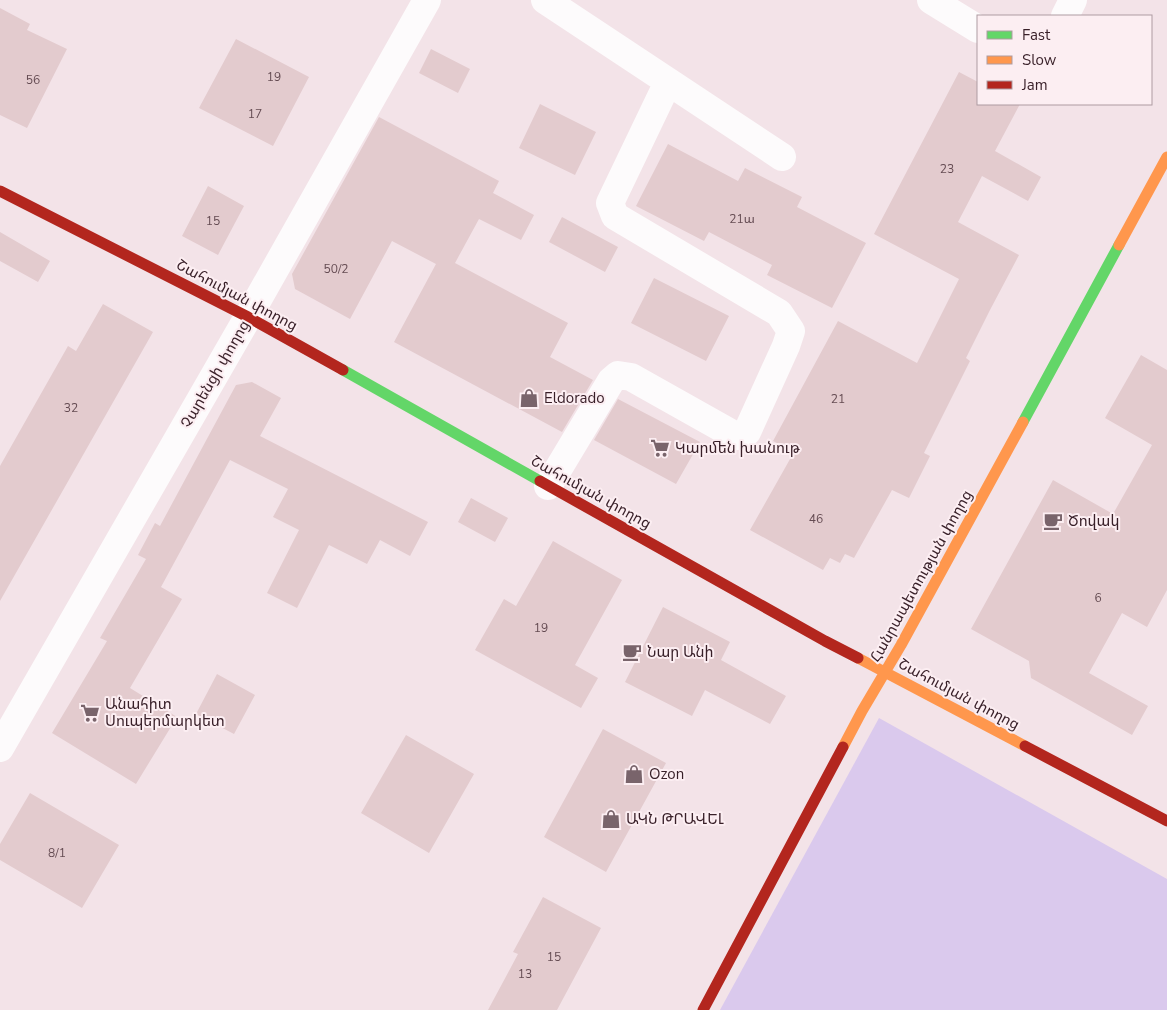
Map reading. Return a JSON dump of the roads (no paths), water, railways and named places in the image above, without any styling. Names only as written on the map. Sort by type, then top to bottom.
[{"type":"street","name":"Չարենցի փողոց","points":[[0,748],[428,0]]},
{"type":"street","points":[[545,0],[782,157]]},
{"type":"street","points":[[931,0],[977,28]]},
{"type":"street","points":[[1066,15],[1073,0]]},
{"type":"street","points":[[548,486],[611,381],[618,375],[631,377],[736,436],[747,432],[786,346],[790,331],[779,313],[615,216],[612,210],[610,203],[668,82]]},
{"type":"street","name":"Հանրապետության փողոց","points":[[703,1010],[862,710],[885,672],[1167,157]]},
{"type":"street","name":"Շահումյան փողոց","points":[[0,191],[248,317],[816,637],[1167,821]]},
{"type":"place","name":"Eldorado","points":[[529,398]]},
{"type":"place","name":"Կարմեն խանութ","points":[[660,448]]},
{"type":"place","name":"Ծովակ","points":[[1053,521]]},
{"type":"place","name":"Նար Անի","points":[[632,652]]},
{"type":"place","name":"Անահիտ Սուպերմարկետ","points":[[90,713]]},
{"type":"place","name":"Ozon","points":[[634,774]]},
{"type":"place","name":"ԱԿՆ ԹՐԱՎԵԼ","points":[[611,819]]}]
